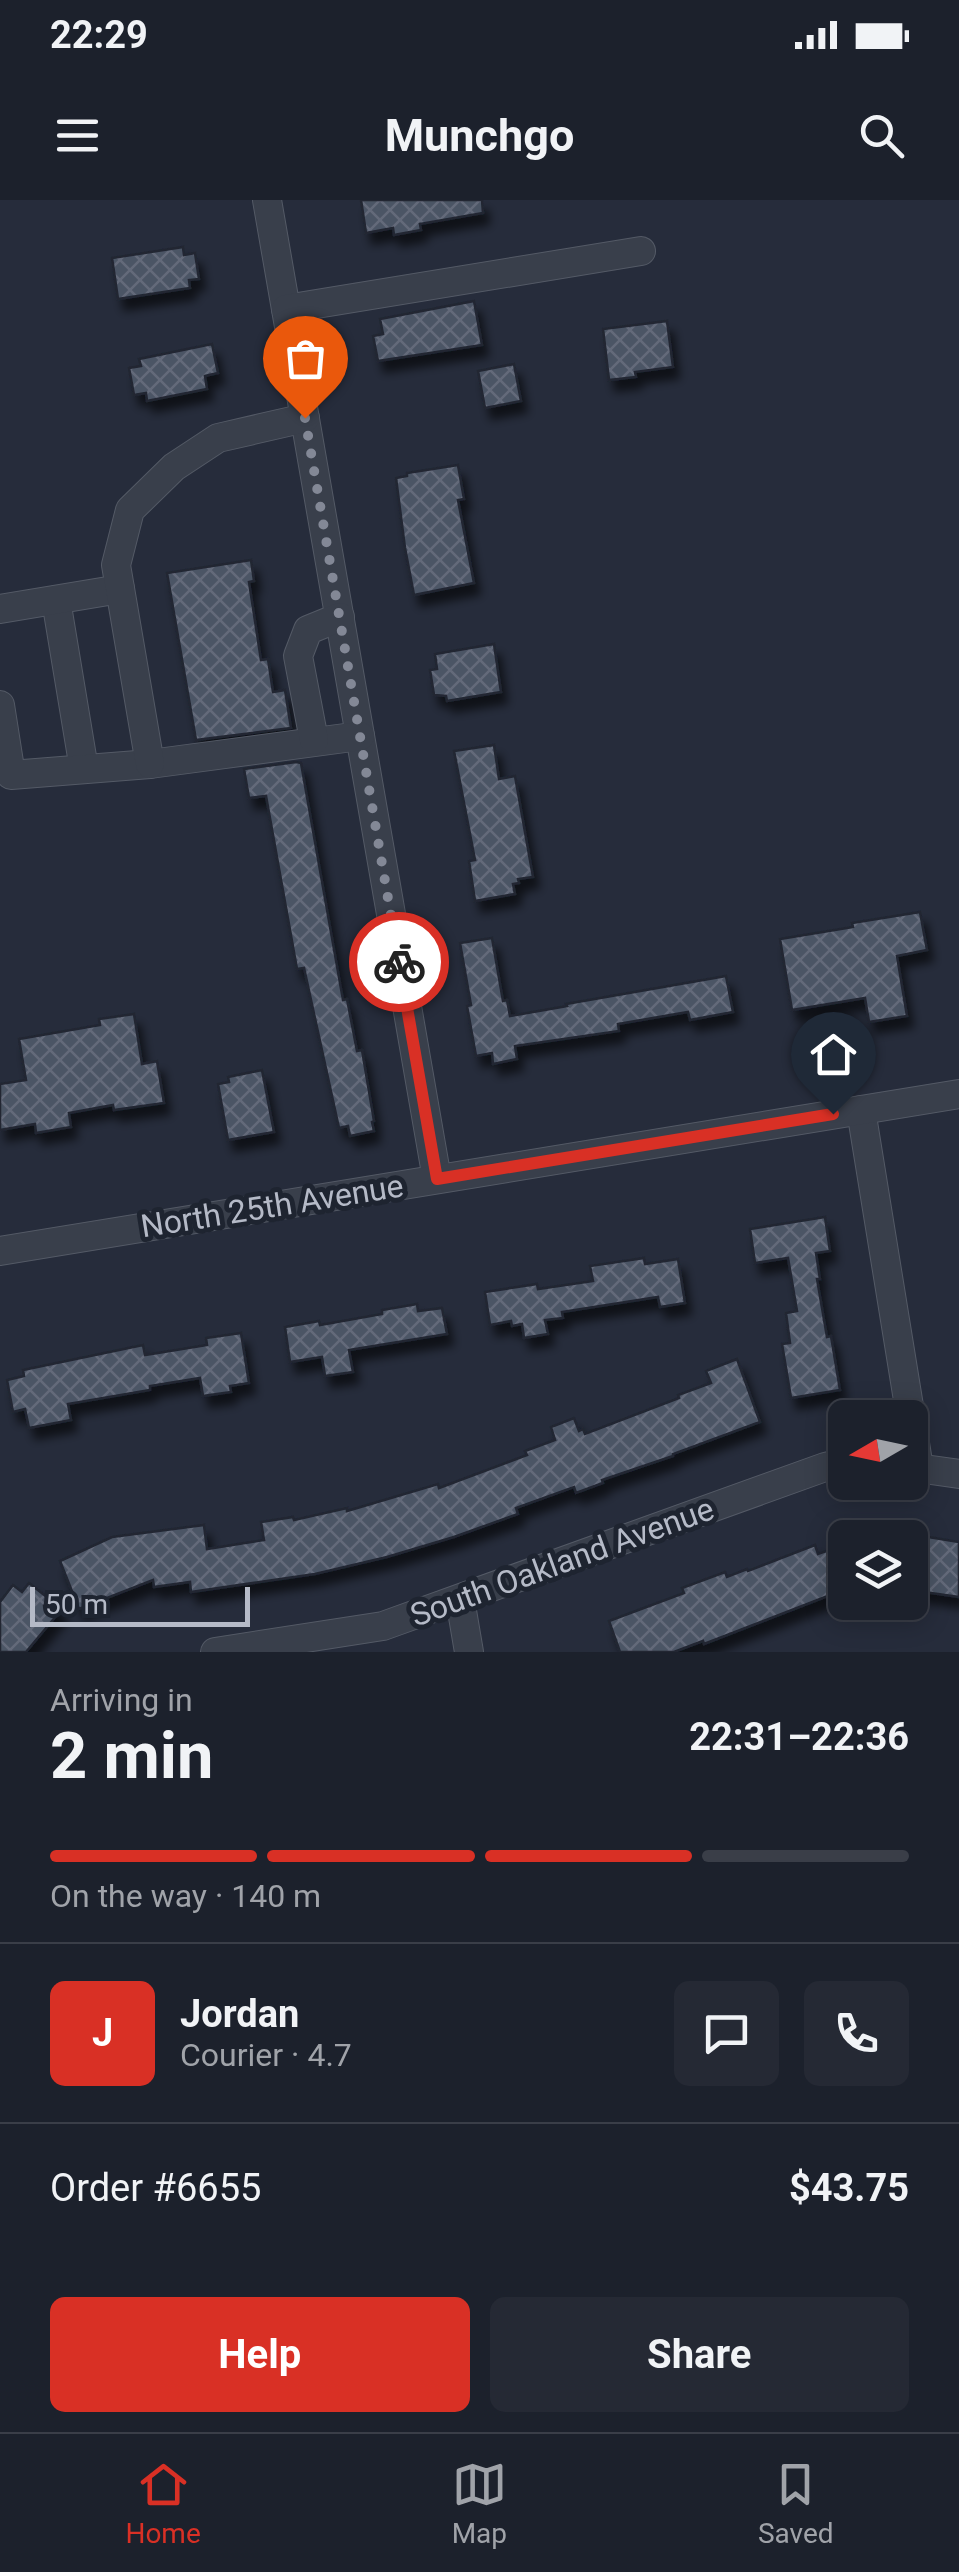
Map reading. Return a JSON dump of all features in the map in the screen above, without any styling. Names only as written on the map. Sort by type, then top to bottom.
[{"type":"street","points":[[267,200],[437,1179]]},
{"type":"street","points":[[286,309],[640,250]]},
{"type":"street","points":[[150,764],[116,565],[130,510],[174,467],[218,438],[305,418]]},
{"type":"street","points":[[0,610],[120,589]]},
{"type":"street","points":[[56,600],[84,768]]},
{"type":"street","points":[[314,740],[298,656],[308,630],[340,618]]},
{"type":"street","points":[[0,704],[11,775],[150,764],[360,736]]},
{"type":"street","name":"North 25th Avenue","points":[[0,1251],[959,1094]]},
{"type":"street","points":[[861,1110],[904,1400]]},
{"type":"street","name":"South Oakland Avenue","points":[[214,1652],[398,1621],[828,1466]]},
{"type":"street","points":[[928,1469],[959,1474]]},
{"type":"street","points":[[460,1599],[469,1652]]},
{"type":"building","points":[[361,200],[482,200],[483,213],[420,224],[421,230],[394,235],[393,228],[366,233]]},
{"type":"building","points":[[183,247],[184,255],[195,253],[199,279],[189,280],[190,288],[118,299],[112,258]]},
{"type":"building","points":[[474,301],[482,345],[378,361],[373,336],[383,334],[380,319]]},
{"type":"building","points":[[667,321],[673,367],[609,380],[603,329]]},
{"type":"building","points":[[212,344],[218,373],[205,376],[207,389],[147,401],[146,393],[134,395],[129,368],[141,366],[139,359]]},
{"type":"building","points":[[514,364],[521,401],[485,408],[478,371]]},
{"type":"building","points":[[458,465],[464,499],[458,500],[474,583],[414,595],[396,478]]},
{"type":"building","points":[[251,560],[254,581],[249,582],[261,660],[268,659],[273,692],[285,690],[291,728],[196,740],[167,573]]},
{"type":"building","points":[[494,644],[501,692],[447,701],[446,696],[434,695],[430,670],[437,669],[435,654]]},
{"type":"building","points":[[494,745],[499,779],[515,776],[533,877],[518,879],[519,883],[513,884],[515,894],[475,901],[469,861],[475,860],[454,751]]},
{"type":"building","points":[[301,763],[343,1000],[347,999],[357,1051],[362,1050],[374,1121],[374,1131],[350,1136],[348,1126],[339,1128],[304,968],[297,969],[266,796],[249,798],[244,769]]},
{"type":"building","points":[[920,912],[927,950],[897,956],[907,1016],[869,1022],[865,998],[792,1010],[780,939]]},
{"type":"building","points":[[492,938],[503,1001],[507,1000],[510,1016],[726,976],[733,1012],[690,1020],[688,1012],[618,1024],[619,1031],[515,1046],[517,1059],[493,1064],[492,1053],[476,1056],[460,943]]},
{"type":"building","points":[[134,1014],[142,1064],[157,1061],[164,1103],[114,1110],[113,1105],[69,1113],[71,1127],[36,1133],[35,1124],[0,1130],[0,1084],[26,1080],[19,1039],[100,1025],[99,1019]]},
{"type":"building","points":[[262,1070],[274,1132],[228,1140],[218,1084],[229,1082],[228,1077]]},
{"type":"building","points":[[825,1217],[830,1251],[816,1253],[817,1279],[840,1390],[791,1398],[782,1344],[790,1343],[786,1313],[797,1311],[788,1258],[755,1263],[750,1229]]},
{"type":"building","points":[[644,1258],[645,1264],[678,1259],[685,1303],[660,1307],[658,1297],[562,1312],[563,1318],[545,1320],[548,1334],[524,1338],[522,1324],[512,1326],[511,1321],[490,1325],[485,1292],[593,1281],[590,1266]]},
{"type":"building","points":[[417,1304],[418,1311],[442,1308],[447,1334],[349,1350],[353,1372],[325,1376],[322,1357],[290,1362],[285,1327],[319,1321],[320,1325]]},
{"type":"building","points":[[241,1333],[249,1383],[230,1386],[231,1392],[203,1396],[200,1378],[150,1386],[150,1390],[68,1404],[71,1420],[29,1428],[25,1409],[13,1412],[7,1380],[24,1376],[23,1370],[143,1345],[145,1355],[207,1345],[206,1338]]},
{"type":"building","points":[[737,1359],[760,1422],[576,1493],[574,1487],[516,1508],[518,1514],[387,1557],[315,1574],[191,1592],[190,1582],[154,1587],[153,1580],[79,1609],[60,1561],[112,1537],[204,1525],[207,1549],[264,1540],[261,1522],[347,1511],[438,1484],[439,1488],[527,1455],[525,1451],[555,1440],[551,1427],[574,1418],[579,1431],[583,1429],[585,1434],[679,1398],[678,1395],[711,1383],[706,1371]]},
{"type":"building","points":[[928,1537],[959,1542],[959,1597],[928,1593]]},
{"type":"building","points":[[815,1545],[818,1554],[828,1550],[828,1596],[704,1644],[703,1641],[674,1652],[620,1652],[609,1621],[684,1593],[682,1588],[725,1572],[727,1577]]},
{"type":"building","points":[[29,1583],[62,1609],[26,1652],[0,1652],[0,1602],[13,1585],[22,1592]]},
{"type":"way so far","points":[[305,418],[399,962]]},
{"type":"route","points":[[399,962],[437,1179],[833,1114]]}]
